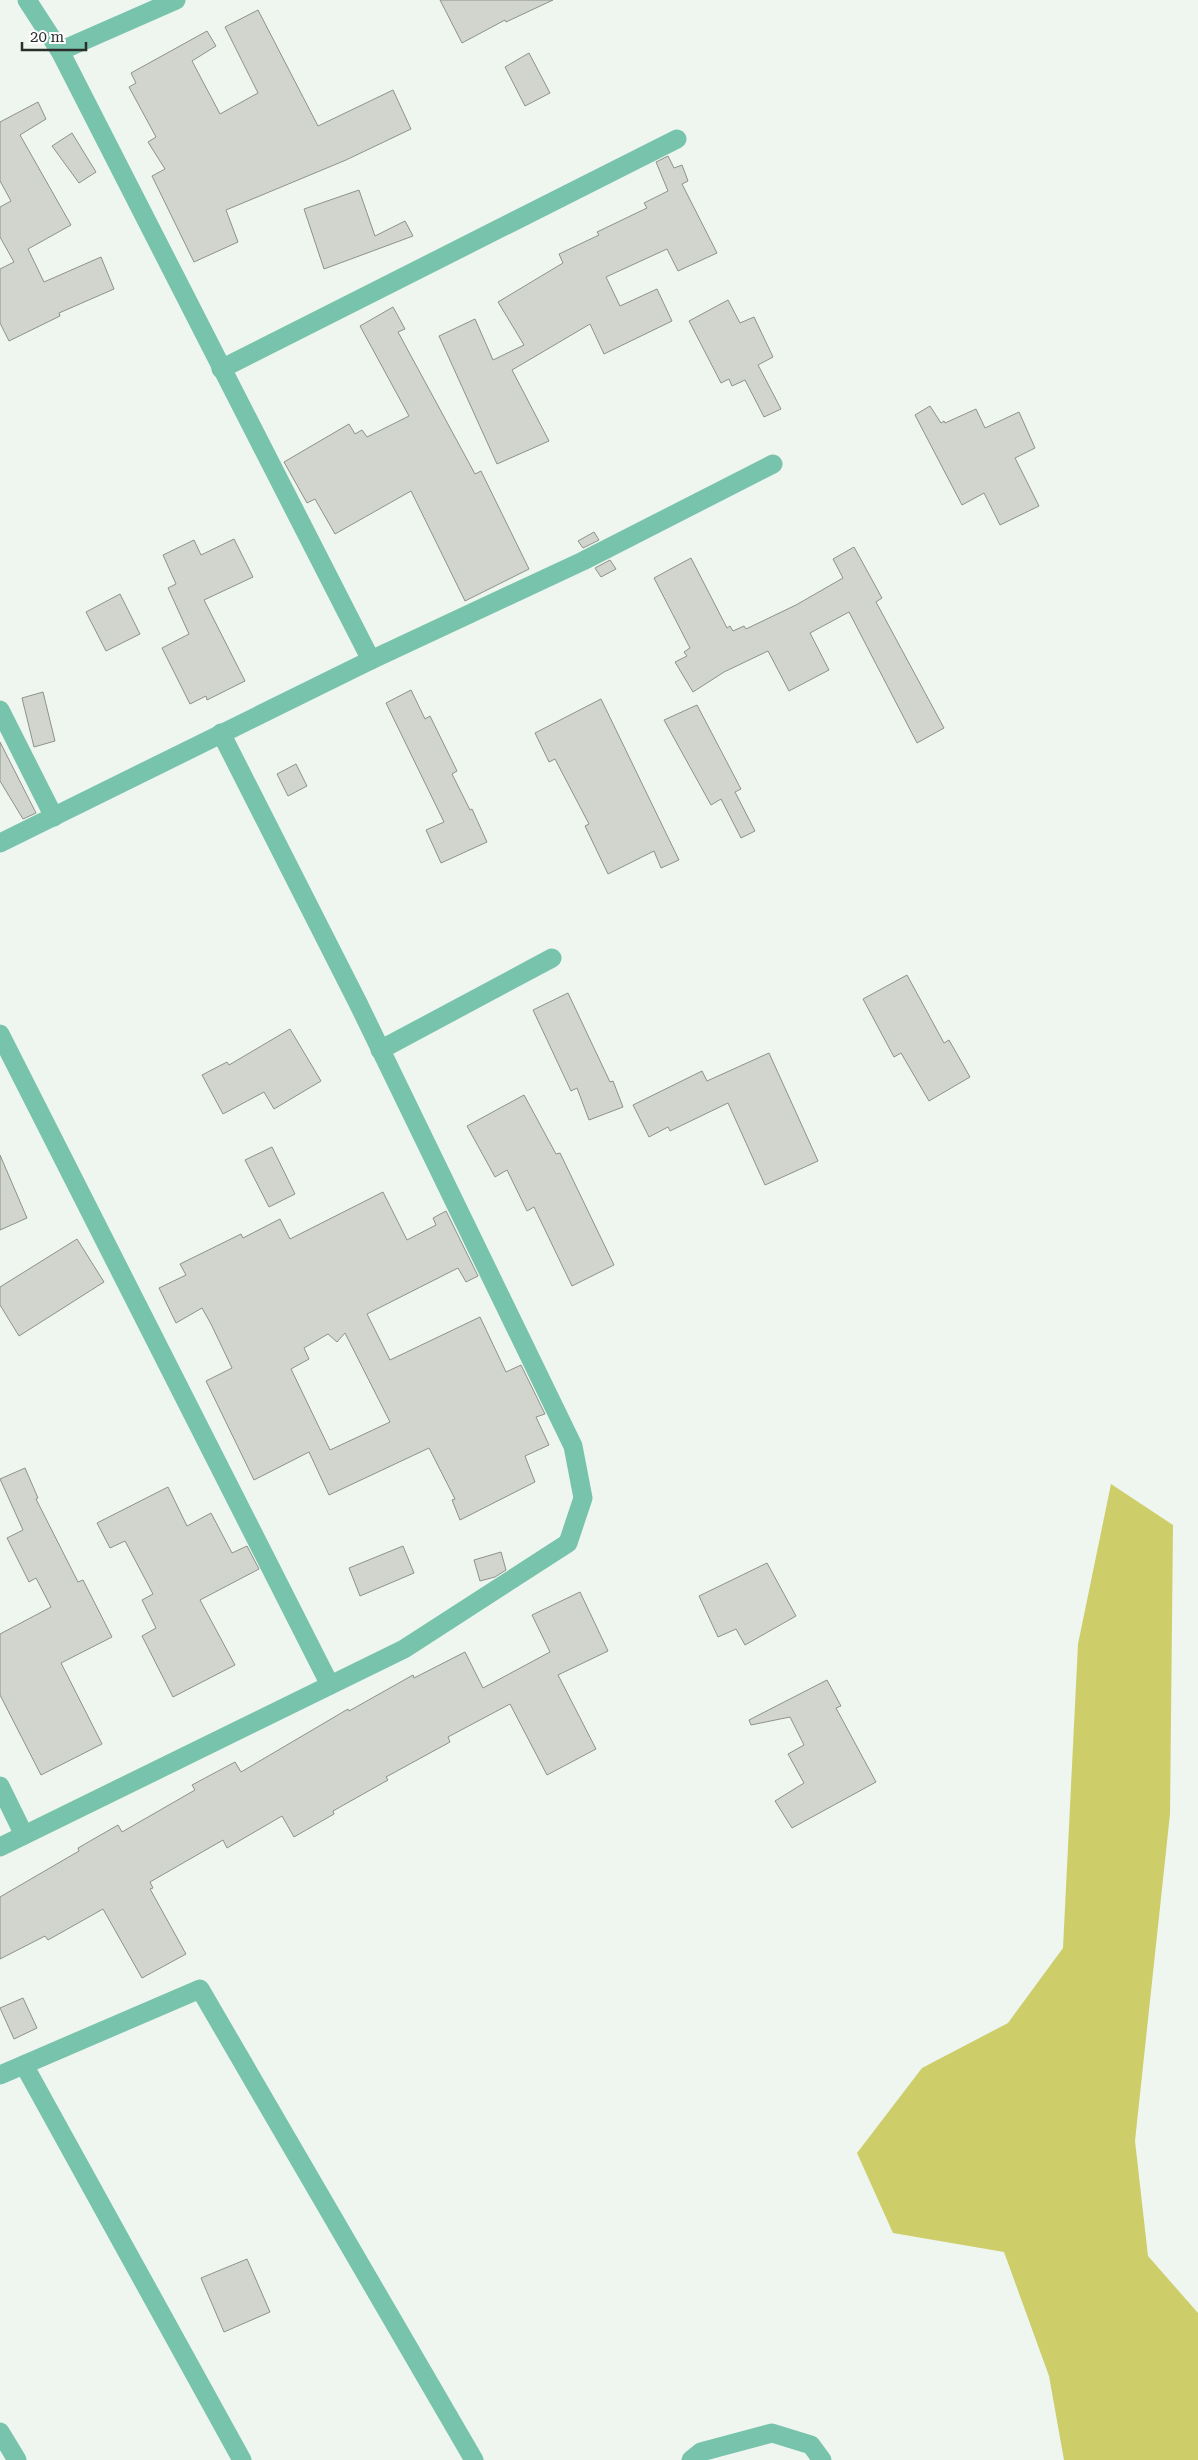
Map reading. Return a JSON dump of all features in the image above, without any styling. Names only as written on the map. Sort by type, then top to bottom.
[{"type":"street","points":[[27,0],[60,52],[371,660]]},
{"type":"street","points":[[60,52],[176,0]]},
{"type":"street","points":[[221,369],[677,139]]},
{"type":"street","points":[[0,843],[371,660],[583,561],[773,464]]},
{"type":"street","points":[[0,710],[54,817]]},
{"type":"street","points":[[0,1847],[404,1649],[568,1544],[583,1498],[573,1446],[380,1050],[221,734]]},
{"type":"street","points":[[380,1050],[552,958]]},
{"type":"street","points":[[0,1034],[330,1685]]},
{"type":"street","points":[[0,1786],[24,1835]]},
{"type":"street","points":[[0,2075],[200,1989],[474,2460]]},
{"type":"street","points":[[24,2065],[242,2460]]},
{"type":"street","points":[[0,2432],[17,2460]]},
{"type":"street","points":[[691,2460],[700,2452],[772,2433],[811,2445],[822,2460]]},
{"type":"shaded area","points":[[1111,1484],[1173,1525],[1170,1814],[1135,2141],[1148,2256],[1198,2313],[1198,2460],[1064,2460],[1049,2376],[1004,2252],[893,2233],[857,2153],[922,2068],[1008,2023],[1063,1948],[1078,1644]]},
{"type":"building","points":[[440,0],[553,0],[506,22],[505,20],[462,43]]},
{"type":"building","points":[[258,10],[318,126],[393,90],[411,129],[346,160],[226,210],[238,242],[194,262],[152,176],[165,169],[148,142],[156,137],[129,87],[136,83],[131,73],[207,31],[216,46],[192,61],[220,114],[258,93],[225,27]]},
{"type":"building","points":[[529,53],[550,93],[525,106],[505,67]]},
{"type":"building","points":[[38,102],[46,119],[20,135],[71,225],[28,249],[44,282],[101,257],[114,289],[59,313],[60,316],[9,341],[0,323],[0,269],[14,262],[0,237],[0,207],[11,201],[0,181],[0,122]]},
{"type":"building","points":[[72,133],[96,172],[79,183],[52,146]]},
{"type":"building","points":[[668,156],[674,168],[682,165],[688,181],[682,184],[717,253],[678,271],[667,249],[606,277],[620,306],[657,289],[672,321],[604,354],[590,324],[512,370],[549,441],[497,464],[439,336],[475,319],[493,360],[524,345],[498,302],[563,263],[559,254],[599,235],[597,232],[647,208],[644,203],[668,191],[656,162]]},
{"type":"building","points":[[359,190],[375,236],[405,221],[413,236],[324,269],[304,209]]},
{"type":"building","points":[[728,300],[740,323],[754,317],[773,357],[758,365],[781,409],[764,417],[745,380],[732,386],[729,379],[721,383],[689,321]]},
{"type":"building","points":[[393,307],[405,329],[398,332],[475,474],[481,471],[529,569],[465,601],[411,491],[335,534],[315,499],[307,503],[284,462],[349,424],[355,434],[362,430],[367,437],[409,416],[360,326]]},
{"type":"building","points":[[930,406],[941,423],[976,409],[985,428],[1019,412],[1035,448],[1015,458],[1039,506],[1000,525],[984,493],[962,505],[915,415]]},
{"type":"building","points":[[594,532],[599,540],[583,548],[578,541]]},
{"type":"building","points":[[234,539],[253,577],[204,600],[245,681],[207,700],[206,696],[190,704],[162,648],[189,634],[168,588],[176,584],[163,555],[194,540],[201,555]]},
{"type":"building","points":[[854,547],[882,598],[876,602],[944,728],[917,743],[849,612],[810,633],[829,670],[789,691],[768,651],[724,672],[693,692],[675,662],[687,656],[684,652],[690,648],[654,578],[691,558],[727,628],[730,626],[733,631],[744,626],[746,629],[796,605],[843,578],[833,559]]},
{"type":"building","points":[[610,560],[616,569],[601,577],[595,568]]},
{"type":"building","points":[[120,594],[140,634],[106,651],[86,612]]},
{"type":"building","points":[[411,690],[425,719],[430,716],[457,771],[452,774],[470,810],[472,809],[487,842],[441,863],[426,830],[444,822],[386,703]]},
{"type":"building","points":[[43,692],[55,741],[34,747],[22,698]]},
{"type":"building","points":[[601,699],[679,860],[661,868],[654,851],[608,874],[585,826],[589,824],[555,759],[549,762],[535,733]]},
{"type":"building","points":[[697,705],[741,789],[735,792],[755,831],[741,838],[721,799],[711,805],[664,720]]},
{"type":"building","points":[[0,742],[36,813],[23,819],[0,781]]},
{"type":"building","points":[[296,764],[307,786],[288,796],[277,774]]},
{"type":"building","points":[[907,975],[944,1043],[949,1040],[970,1077],[929,1101],[901,1053],[894,1057],[863,999]]},
{"type":"building","points":[[568,993],[610,1082],[613,1081],[623,1107],[589,1120],[577,1088],[571,1091],[533,1010]]},
{"type":"building","points":[[290,1029],[321,1081],[274,1109],[264,1092],[223,1114],[202,1075],[227,1062],[229,1065]]},
{"type":"building","points":[[769,1053],[818,1161],[765,1185],[728,1103],[670,1131],[668,1127],[649,1137],[633,1105],[702,1071],[707,1081]]},
{"type":"building","points":[[524,1095],[556,1154],[560,1153],[614,1265],[572,1286],[534,1207],[527,1211],[507,1170],[495,1177],[467,1126]]},
{"type":"building","points":[[272,1147],[295,1194],[269,1207],[245,1160]]},
{"type":"building","points":[[0,1155],[27,1218],[0,1230]]},
{"type":"building","points":[[383,1192],[407,1240],[436,1225],[433,1218],[446,1211],[478,1276],[466,1282],[458,1268],[367,1314],[390,1360],[480,1317],[506,1372],[521,1365],[545,1414],[536,1417],[549,1445],[525,1456],[535,1482],[460,1520],[452,1500],[455,1499],[429,1448],[329,1495],[309,1452],[254,1480],[206,1381],[232,1368],[211,1324],[202,1308],[176,1323],[159,1288],[186,1275],[180,1264],[241,1234],[243,1238],[280,1219],[290,1239]],"holes":[[[345,1333],[390,1422],[330,1450],[291,1369],[309,1359],[304,1348],[328,1334],[337,1342]]]},
{"type":"building","points":[[77,1239],[104,1282],[19,1336],[0,1305],[0,1287]]},
{"type":"building","points":[[25,1468],[38,1498],[36,1499],[78,1582],[83,1580],[112,1637],[61,1663],[102,1744],[41,1775],[0,1695],[0,1634],[51,1607],[36,1578],[29,1582],[7,1538],[23,1530],[0,1479]]},
{"type":"building","points":[[168,1487],[187,1526],[211,1513],[232,1553],[247,1546],[259,1569],[200,1600],[235,1665],[173,1697],[142,1636],[156,1628],[142,1600],[153,1594],[125,1541],[110,1548],[97,1523]]},
{"type":"building","points":[[403,1546],[414,1573],[360,1596],[349,1568]]},
{"type":"building","points":[[501,1552],[506,1570],[495,1577],[480,1581],[474,1560]]},
{"type":"building","points":[[767,1563],[796,1616],[745,1645],[736,1629],[718,1637],[699,1596]]},
{"type":"building","points":[[580,1592],[608,1651],[558,1675],[596,1749],[547,1775],[510,1704],[448,1737],[450,1742],[386,1777],[388,1780],[333,1811],[334,1814],[294,1837],[282,1816],[227,1848],[223,1840],[150,1882],[153,1888],[150,1889],[186,1954],[142,1978],[103,1909],[48,1940],[45,1936],[0,1959],[0,1897],[79,1851],[78,1848],[118,1825],[122,1832],[195,1790],[192,1785],[235,1762],[241,1772],[348,1709],[349,1711],[413,1675],[414,1678],[465,1652],[483,1688],[550,1652],[532,1615]]},
{"type":"building","points":[[827,1680],[841,1706],[836,1708],[876,1782],[792,1828],[775,1801],[804,1783],[788,1754],[804,1745],[790,1717],[751,1725],[749,1720]]},
{"type":"building","points":[[23,1998],[37,2028],[14,2039],[0,2008]]},
{"type":"building","points":[[247,2259],[270,2312],[224,2332],[201,2278]]}]
